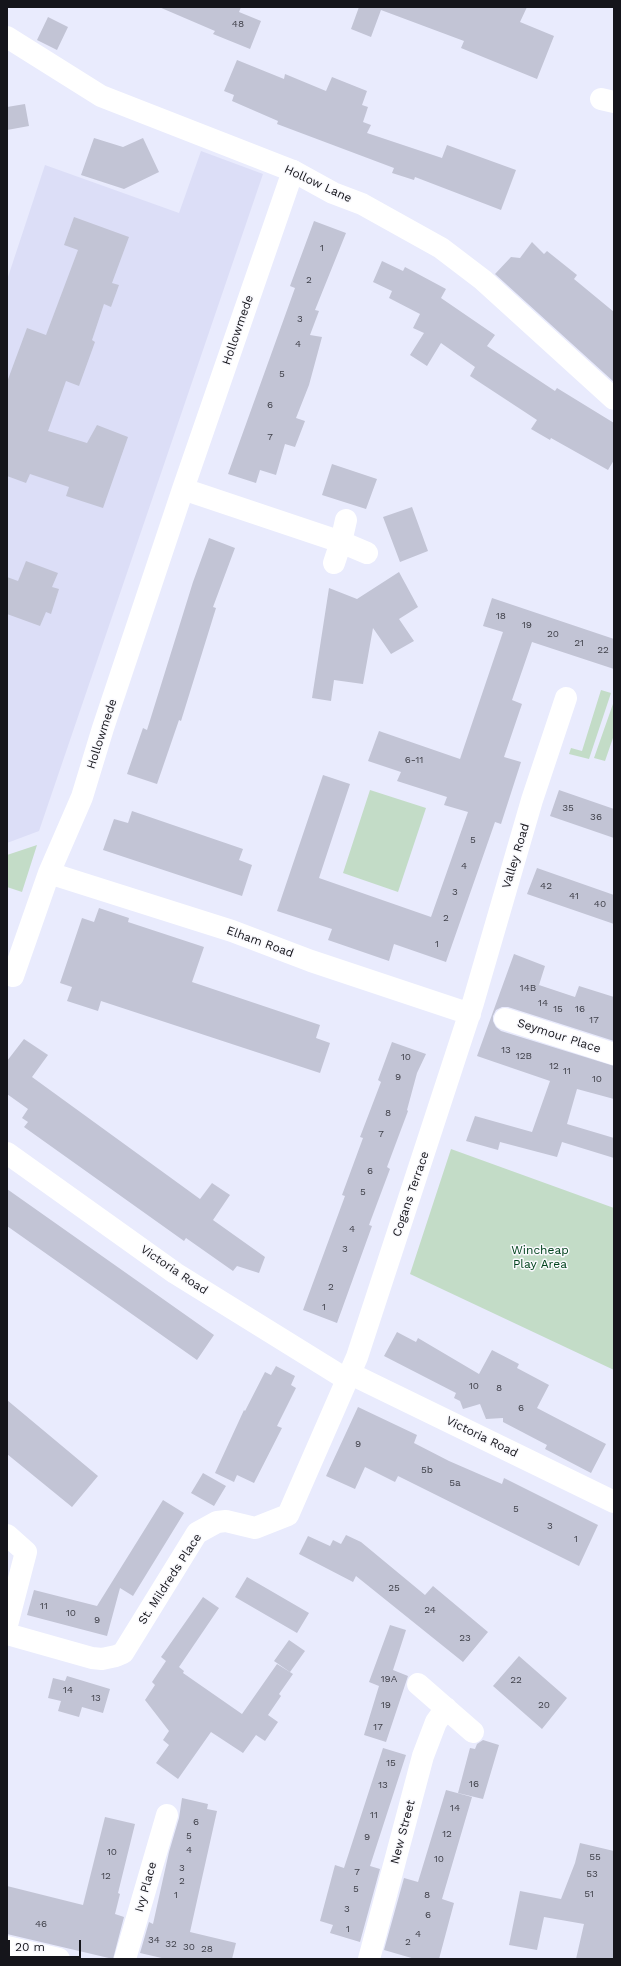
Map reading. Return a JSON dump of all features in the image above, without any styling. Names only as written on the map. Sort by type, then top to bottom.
[{"type":"street","name":"Hollow Lane","points":[[7,37],[101,96],[293,171],[333,193],[362,204],[441,248],[483,280],[614,399]]},
{"type":"street","name":"Hollowmede","points":[[13,976],[49,872],[82,797],[103,728],[183,489],[293,171]]},
{"type":"street","points":[[183,489],[341,542],[367,553]]},
{"type":"street","points":[[334,563],[346,520]]},
{"type":"street","name":"Valley Road","points":[[470,1014],[532,800],[566,698]]},
{"type":"street","name":"Elham Road","points":[[49,872],[232,931],[311,961],[470,1014]]},
{"type":"street","name":"Cogans Terrace","points":[[348,1376],[359,1350],[470,1014]]},
{"type":"street","name":"Seymour Place","points":[[505,1019],[614,1054]]},
{"type":"street","name":"Victoria Road","points":[[7,1153],[175,1273],[348,1376],[614,1502]]},
{"type":"street","name":"St. Mildreds Place","points":[[7,1634],[92,1658],[102,1659],[123,1653],[197,1533],[207,1526],[217,1522],[226,1521],[255,1528],[288,1515],[348,1376]]},
{"type":"street","points":[[7,1535],[26,1552],[7,1624]]},
{"type":"street","points":[[418,1684],[473,1732]]},
{"type":"street","name":"New Street","points":[[369,1959],[423,1756],[436,1722],[446,1708]]},
{"type":"street","name":"Ivy Place","points":[[125,1959],[167,1815]]},
{"type":"street","points":[[7,1947],[36,1956],[59,1959]]},
{"type":"shaded area","points":[[201,151],[263,174],[39,831],[7,843],[7,280],[45,165],[179,213]]},
{"type":"green space","points":[[601,690],[611,693],[589,759],[569,754],[571,748],[582,751]]},
{"type":"green space","points":[[614,701],[614,735],[605,761],[594,758]]},
{"type":"green space","points":[[370,790],[426,808],[398,892],[343,873]]},
{"type":"green space","points":[[37,845],[22,892],[7,887],[7,855]]},
{"type":"green space","name":"Wincheap Play Area","points":[[451,1149],[614,1208],[614,1370],[410,1274]]},
{"type":"building","points":[[159,7],[241,7],[239,12],[261,21],[250,49],[213,34],[215,31]]},
{"type":"building","points":[[359,7],[527,7],[520,22],[554,36],[537,79],[461,48],[464,41],[381,10],[371,37],[351,29]]},
{"type":"building","points":[[48,17],[68,27],[57,50],[37,40]]},
{"type":"building","points":[[237,60],[284,79],[285,74],[326,91],[332,77],[367,91],[362,105],[368,107],[363,122],[371,125],[367,133],[442,158],[447,145],[516,170],[501,210],[415,177],[414,180],[392,173],[394,168],[277,124],[278,121],[232,101],[234,95],[224,91]]},
{"type":"building","points":[[25,104],[29,126],[7,130],[7,107]]},
{"type":"building","points":[[94,138],[123,147],[143,138],[159,172],[124,189],[81,175]]},
{"type":"building","points":[[74,217],[129,237],[112,283],[119,285],[111,307],[104,304],[92,340],[95,342],[79,386],[66,381],[48,431],[87,443],[97,425],[128,437],[103,508],[66,496],[69,487],[30,474],[26,483],[7,476],[7,382],[27,328],[46,335],[78,250],[64,245]]},
{"type":"building","points":[[314,221],[346,233],[315,310],[319,311],[310,335],[322,337],[309,385],[296,418],[305,421],[295,447],[285,444],[276,475],[260,470],[256,483],[228,474],[295,288],[290,286]]},
{"type":"building","points":[[532,242],[544,254],[547,251],[577,275],[574,279],[614,312],[614,382],[495,274],[511,257],[520,258]]},
{"type":"building","points":[[382,261],[403,271],[405,267],[446,289],[441,298],[495,335],[487,346],[555,391],[557,388],[614,423],[614,460],[608,470],[551,438],[550,440],[531,429],[537,420],[470,376],[475,367],[441,343],[427,366],[410,355],[424,333],[413,328],[420,314],[389,298],[392,291],[373,282]]},
{"type":"building","points":[[332,464],[377,479],[366,509],[322,495]]},
{"type":"building","points":[[412,507],[428,551],[400,562],[383,517]]},
{"type":"building","points":[[209,538],[235,548],[213,607],[216,608],[181,721],[179,720],[157,784],[127,774],[143,728],[147,730],[193,582]]},
{"type":"building","points":[[26,561],[58,573],[52,587],[59,589],[51,614],[46,612],[40,626],[7,614],[7,577],[18,581]]},
{"type":"building","points":[[399,572],[418,607],[399,619],[414,641],[391,654],[373,628],[363,684],[334,680],[331,701],[312,698],[329,588],[357,599]]},
{"type":"building","points":[[492,598],[614,639],[614,669],[532,642],[512,700],[522,704],[504,757],[521,762],[501,824],[495,822],[446,962],[394,944],[389,961],[328,940],[332,929],[277,911],[323,775],[350,784],[319,878],[431,917],[468,812],[444,805],[447,797],[397,781],[401,772],[368,761],[379,731],[460,759],[503,632],[483,626]]},
{"type":"building","points":[[559,790],[614,809],[614,838],[550,816]]},
{"type":"building","points":[[132,811],[243,849],[239,860],[252,865],[242,896],[103,850],[114,819],[128,823]]},
{"type":"building","points":[[537,868],[614,895],[614,924],[527,894]]},
{"type":"building","points":[[99,908],[129,918],[128,922],[204,947],[192,982],[320,1025],[316,1038],[330,1043],[320,1073],[101,1001],[98,1011],[67,1001],[72,987],[60,983],[82,918],[94,922]]},
{"type":"building","points":[[514,954],[545,966],[539,985],[575,997],[579,986],[614,997],[614,1041],[508,1007],[502,1007],[496,1010],[493,1016],[493,1021],[496,1027],[501,1031],[614,1066],[614,1099],[577,1089],[567,1124],[614,1138],[614,1158],[562,1142],[557,1157],[500,1142],[498,1150],[466,1141],[475,1116],[532,1132],[550,1081],[477,1056]]},
{"type":"building","points":[[24,1039],[48,1055],[32,1077],[200,1199],[212,1183],[230,1195],[213,1220],[265,1257],[259,1273],[237,1266],[233,1271],[186,1238],[184,1241],[24,1127],[28,1122],[22,1118],[28,1109],[7,1094],[7,1061]]},
{"type":"building","points":[[392,1042],[426,1054],[417,1073],[407,1110],[408,1111],[387,1167],[390,1169],[369,1225],[372,1226],[337,1323],[303,1310],[345,1196],[342,1195],[363,1138],[360,1137],[381,1082],[378,1080]]},
{"type":"building","points":[[7,1189],[214,1335],[197,1360],[7,1226]]},
{"type":"building","points":[[397,1332],[416,1342],[418,1338],[479,1374],[492,1350],[519,1364],[517,1368],[549,1385],[537,1408],[606,1444],[591,1473],[545,1449],[547,1445],[503,1422],[503,1418],[486,1419],[480,1404],[463,1409],[460,1401],[454,1398],[456,1393],[384,1356]]},
{"type":"building","points":[[276,1366],[295,1376],[291,1385],[296,1388],[277,1426],[282,1428],[254,1483],[237,1475],[234,1482],[215,1473],[244,1410],[245,1411],[265,1372],[271,1375]]},
{"type":"building","points":[[7,1400],[98,1476],[72,1507],[7,1454]]},
{"type":"building","points":[[358,1407],[417,1435],[414,1443],[449,1461],[502,1484],[504,1478],[598,1525],[579,1566],[398,1476],[395,1482],[365,1467],[355,1489],[326,1476]]},
{"type":"building","points":[[203,1473],[226,1486],[214,1506],[191,1493]]},
{"type":"building","points":[[163,1500],[184,1513],[133,1596],[120,1588],[107,1636],[27,1615],[34,1590],[97,1606]]},
{"type":"building","points":[[346,1535],[361,1542],[425,1595],[433,1586],[488,1632],[463,1662],[356,1576],[353,1582],[299,1554],[308,1536],[330,1546],[333,1540],[341,1544]]},
{"type":"building","points":[[247,1577],[309,1613],[297,1633],[235,1597]]},
{"type":"building","points":[[203,1597],[219,1608],[179,1667],[184,1671],[183,1673],[242,1714],[277,1664],[293,1674],[279,1694],[281,1696],[268,1715],[278,1722],[265,1741],[256,1735],[243,1753],[211,1732],[178,1779],[156,1763],[169,1745],[163,1740],[169,1731],[145,1700],[155,1685],[152,1682],[166,1661],[161,1657]]},
{"type":"building","points":[[390,1625],[406,1630],[393,1670],[408,1676],[386,1742],[364,1735],[379,1686],[369,1682]]},
{"type":"building","points":[[289,1640],[305,1651],[290,1672],[274,1661]]},
{"type":"building","points":[[519,1656],[567,1698],[542,1729],[493,1686]]},
{"type":"building","points":[[67,1676],[110,1689],[103,1713],[82,1707],[79,1717],[58,1711],[61,1701],[48,1698],[53,1678],[65,1681]]},
{"type":"building","points":[[483,1740],[499,1745],[483,1799],[458,1793],[470,1748],[475,1749],[477,1744]]},
{"type":"building","points":[[383,1748],[406,1755],[370,1866],[380,1869],[360,1942],[330,1933],[333,1925],[320,1921],[335,1865],[344,1868]]},
{"type":"building","points":[[446,1790],[472,1797],[442,1899],[454,1903],[439,1959],[415,1959],[384,1950],[404,1878],[418,1882]]},
{"type":"building","points":[[182,1798],[208,1804],[207,1809],[217,1811],[190,1932],[236,1943],[232,1959],[166,1959],[140,1953],[149,1922],[153,1924],[169,1852],[179,1818]]},
{"type":"building","points":[[105,1817],[135,1824],[118,1893],[120,1894],[115,1914],[124,1917],[113,1959],[7,1934],[7,1886],[83,1905]]},
{"type":"building","points":[[580,1843],[614,1851],[614,1959],[576,1959],[584,1924],[544,1917],[537,1950],[509,1945],[520,1891],[561,1899],[575,1863]]}]
